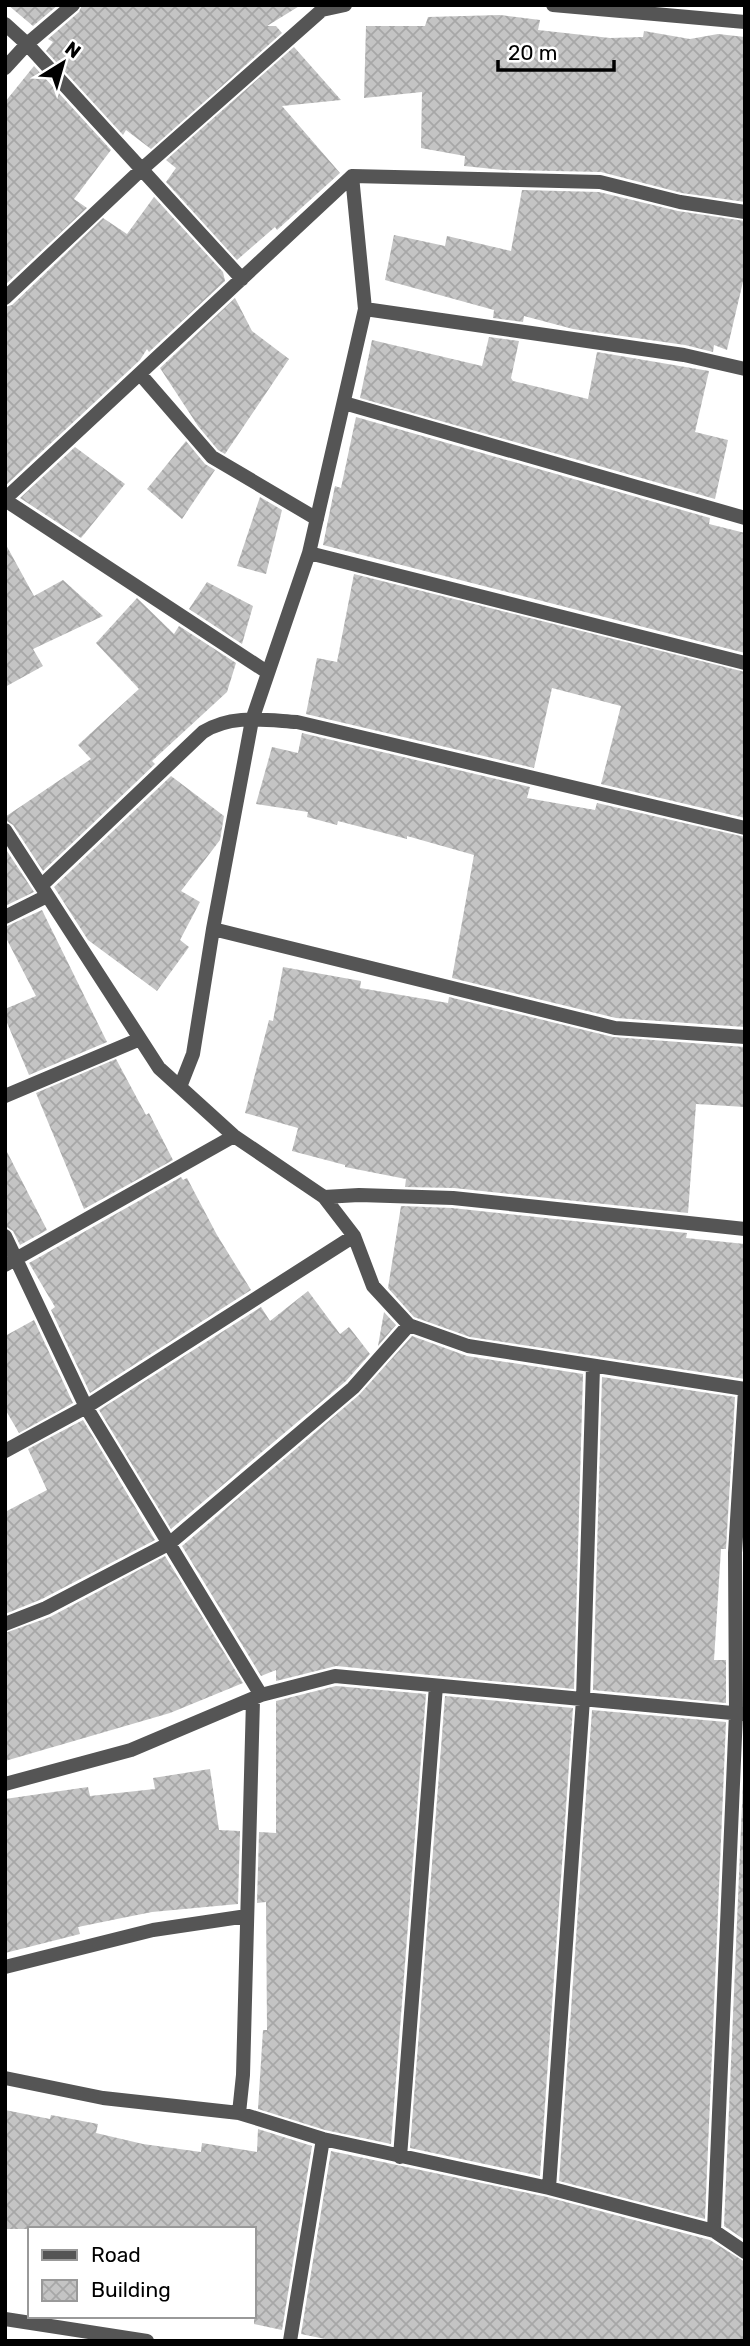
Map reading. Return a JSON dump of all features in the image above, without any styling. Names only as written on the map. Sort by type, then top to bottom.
[{"type":"street","points":[[5,68],[27,44],[73,5]]},
{"type":"street","points":[[5,298],[142,169],[322,10],[345,5]]},
{"type":"street","points":[[553,5],[745,22]]},
{"type":"street","points":[[5,24],[27,44],[242,279]]},
{"type":"street","points":[[180,1087],[193,1054],[251,720],[309,553],[365,309],[352,176]]},
{"type":"street","points":[[267,673],[5,500],[352,176],[600,182],[680,202],[745,212]]},
{"type":"street","points":[[365,309],[684,355],[745,369]]},
{"type":"street","points":[[140,374],[212,457],[317,519]]},
{"type":"street","points":[[344,403],[745,518]]},
{"type":"street","points":[[309,553],[745,663]]},
{"type":"street","points":[[5,917],[44,891],[203,732],[228,721],[297,722],[745,828]]},
{"type":"street","points":[[5,830],[159,1068],[234,1136],[324,1197],[354,1237],[373,1286],[409,1325],[468,1346],[745,1389],[734,1553],[740,1714],[714,2231]]},
{"type":"street","points":[[213,929],[615,1028],[745,1037]]},
{"type":"street","points":[[5,1096],[140,1039]]},
{"type":"street","points":[[11,1261],[234,1136]]},
{"type":"street","points":[[324,1197],[359,1195],[453,1198],[745,1229]]},
{"type":"street","points":[[5,1236],[11,1261],[86,1407],[170,1543],[257,1698],[243,2075],[239,2113]]},
{"type":"street","points":[[5,1451],[86,1407],[354,1237]]},
{"type":"street","points":[[5,1624],[46,1608],[170,1543],[353,1388],[409,1325]]},
{"type":"street","points":[[548,2188],[583,1699],[593,1367]]},
{"type":"street","points":[[5,1784],[131,1750],[257,1698],[335,1676],[740,1714]]},
{"type":"street","points":[[400,2157],[436,1686]]},
{"type":"street","points":[[5,1967],[153,1930],[247,1916]]},
{"type":"street","points":[[5,2078],[103,2098],[239,2113],[323,2139],[548,2188],[714,2231],[745,2252]]},
{"type":"street","points":[[290,2341],[323,2139]]},
{"type":"street","points":[[5,2319],[104,2338],[148,2341]]},
{"type":"building","points":[[8,5],[58,5],[33,26]]},
{"type":"building","points":[[82,5],[301,5],[267,26],[276,26],[282,33],[151,149],[126,130],[123,135],[46,51],[53,42],[48,39],[79,12]]},
{"type":"building","points":[[500,15],[540,20],[538,30],[610,38],[643,37],[644,31],[690,39],[718,34],[745,37],[745,202],[682,193],[601,172],[503,170],[464,166],[465,156],[421,148],[422,92],[364,98],[366,26],[425,26],[428,17]]},
{"type":"building","points":[[294,47],[341,100],[282,106],[340,173],[277,230],[275,227],[237,260],[166,182],[176,168],[166,160]]},
{"type":"building","points":[[34,66],[111,150],[74,199],[87,208],[5,285],[5,102]]},
{"type":"building","points":[[522,190],[599,192],[678,211],[745,221],[745,273],[727,350],[714,345],[713,352],[685,345],[573,329],[524,316],[523,322],[493,318],[494,310],[385,280],[394,235],[445,246],[447,236],[511,251]]},
{"type":"building","points":[[154,197],[223,272],[225,281],[149,352],[147,349],[140,360],[5,486],[5,307],[12,305],[103,218],[127,234]]},
{"type":"building","points":[[235,298],[252,331],[289,359],[225,454],[218,450],[198,426],[160,368]]},
{"type":"building","points":[[489,337],[519,341],[511,378],[513,381],[588,399],[597,352],[709,371],[695,432],[728,440],[715,499],[360,398],[372,340],[482,366]]},
{"type":"building","points":[[356,417],[710,518],[709,524],[745,533],[745,653],[323,545],[335,486],[341,488]]},
{"type":"building","points":[[186,441],[205,464],[215,470],[182,519],[147,489]]},
{"type":"building","points":[[75,447],[125,484],[81,538],[20,498]]},
{"type":"building","points":[[260,497],[282,510],[266,574],[237,566]]},
{"type":"building","points":[[5,543],[34,596],[63,580],[103,616],[33,649],[43,666],[5,687]]},
{"type":"building","points":[[354,574],[745,672],[745,818],[601,784],[621,706],[552,688],[534,768],[306,714],[317,658],[337,662]]},
{"type":"building","points":[[207,582],[253,606],[242,644],[189,609]]},
{"type":"building","points":[[137,598],[174,634],[179,626],[236,663],[227,692],[152,761],[155,764],[43,871],[5,817],[91,759],[78,745],[139,689],[96,643]]},
{"type":"building","points":[[302,733],[530,787],[527,798],[595,810],[597,803],[745,837],[745,1027],[616,1018],[452,978],[474,855],[407,836],[407,839],[338,821],[337,825],[307,817],[308,812],[256,804],[272,747],[298,753]]},
{"type":"building","points":[[171,776],[224,816],[220,840],[181,891],[200,902],[180,940],[189,947],[157,991],[88,940],[54,887]]},
{"type":"building","points":[[5,848],[34,892],[5,906]]},
{"type":"building","points":[[42,910],[107,1042],[29,1075],[5,1018],[5,1009],[36,996],[5,936],[5,927]]},
{"type":"building","points":[[283,967],[361,981],[360,988],[448,1003],[449,997],[613,1037],[745,1047],[745,1107],[696,1104],[688,1213],[454,1188],[405,1187],[406,1179],[345,1167],[292,1151],[298,1128],[245,1113],[269,1020],[273,1021]]},
{"type":"building","points":[[116,1059],[146,1115],[149,1113],[173,1160],[84,1209],[36,1093]]},
{"type":"building","points":[[5,1148],[47,1230],[20,1245],[13,1231],[5,1226]]},
{"type":"building","points":[[181,1177],[183,1180],[187,1178],[217,1235],[251,1290],[90,1393],[51,1310],[55,1307],[29,1263]]},
{"type":"building","points":[[401,1206],[452,1208],[687,1233],[686,1238],[745,1244],[745,1379],[470,1337],[414,1317],[388,1288]]},
{"type":"building","points":[[308,1291],[340,1334],[349,1327],[370,1354],[346,1381],[171,1529],[99,1410],[261,1307],[270,1321]]},
{"type":"building","points":[[384,1312],[396,1325],[378,1346]]},
{"type":"building","points":[[34,1320],[73,1403],[19,1433],[5,1409],[5,1336]]},
{"type":"building","points":[[412,1336],[467,1356],[583,1374],[574,1689],[336,1666],[276,1681],[276,1670],[261,1676],[182,1546],[359,1395]]},
{"type":"building","points":[[602,1377],[735,1397],[726,1549],[721,1549],[714,1660],[726,1660],[726,1703],[593,1690]]},
{"type":"building","points":[[83,1420],[155,1540],[42,1599],[5,1614],[5,1512],[47,1490],[28,1449]]},
{"type":"building","points":[[165,1556],[243,1683],[170,1713],[5,1761],[5,1633],[50,1617]]},
{"type":"building","points":[[336,1686],[426,1694],[391,2144],[325,2130],[258,2109],[263,2030],[267,2030],[266,1902],[257,1903],[259,1832],[276,1833],[276,1701]]},
{"type":"building","points":[[445,1696],[573,1708],[540,2176],[410,2148]]},
{"type":"building","points":[[592,1710],[726,1722],[705,2219],[559,2181]]},
{"type":"building","points":[[745,1734],[745,2240],[724,2226]]},
{"type":"building","points":[[210,1769],[219,1830],[240,1831],[238,1904],[152,1912],[78,1927],[80,1934],[5,1953],[5,1799],[88,1787],[90,1796],[155,1789],[153,1778]]},
{"type":"building","points":[[5,2110],[50,2119],[51,2115],[98,2124],[96,2133],[143,2144],[201,2152],[202,2143],[257,2152],[258,2129],[312,2146],[282,2330],[254,2324],[256,2227],[5,2229]]},
{"type":"building","points":[[331,2151],[547,2197],[710,2240],[745,2262],[745,2341],[335,2341],[301,2334]]}]
